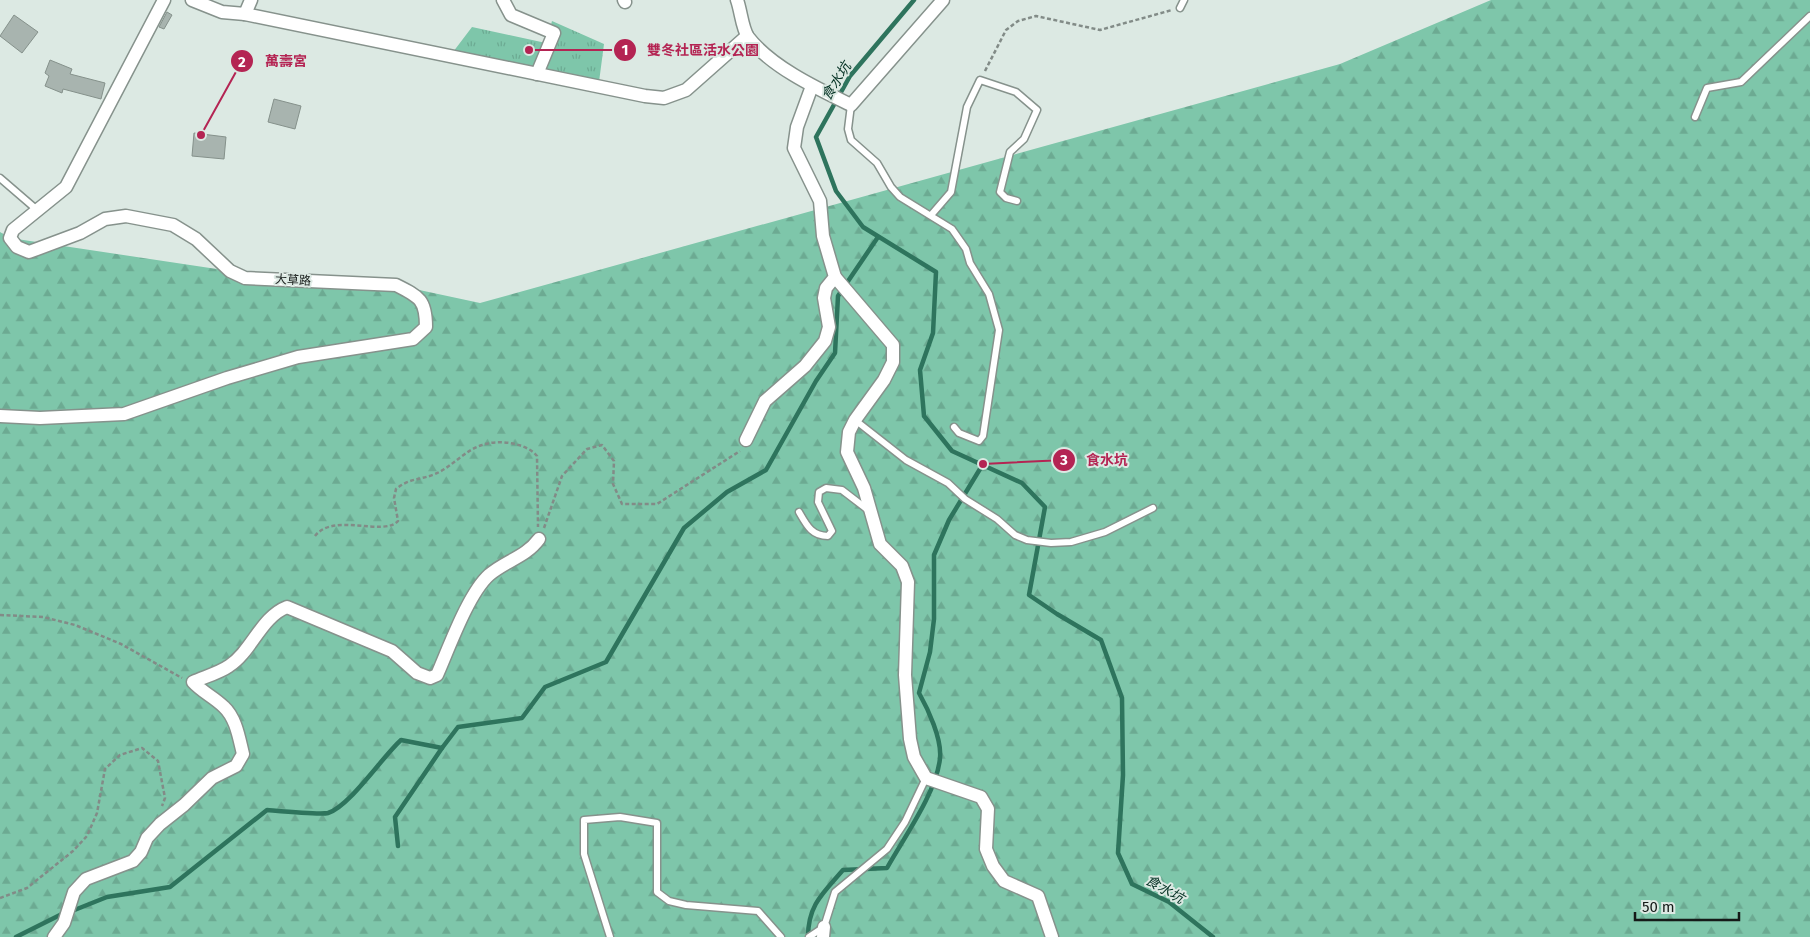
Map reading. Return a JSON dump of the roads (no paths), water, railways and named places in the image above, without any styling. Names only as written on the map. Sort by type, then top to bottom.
[{"type":"street","name":"大草路","points":[[0,416],[40,418],[124,414],[227,378],[298,357],[413,339],[426,327],[426,308],[417,295],[396,286],[245,278],[230,270],[196,239],[173,225],[126,216],[105,218],[80,233],[29,252],[17,247],[10,238],[13,230],[36,209],[66,187],[164,0]]},
{"type":"street","points":[[192,0],[222,12],[245,14],[645,96],[664,98],[686,90],[747,36]]},
{"type":"street","points":[[245,14],[251,0]]},
{"type":"street","points":[[503,0],[511,15],[554,33],[537,74]]},
{"type":"street","points":[[737,0],[747,36],[770,58],[812,86],[851,105],[943,0]]},
{"type":"street","points":[[812,86],[797,127],[794,148],[820,201],[823,236],[835,276],[892,345],[893,362],[855,420],[849,432],[847,452],[864,488],[873,514],[880,544],[902,566],[908,582],[905,675],[910,740],[914,757],[926,778],[981,797],[988,809],[986,849],[993,866],[1004,881],[1038,896],[1052,937]]},
{"type":"street","points":[[746,440],[765,401],[805,366],[825,341],[829,327],[824,298],[826,288],[835,276]]},
{"type":"street","points":[[54,937],[74,892],[86,879],[133,861],[141,852],[147,838],[160,824],[184,805],[212,778],[236,766],[243,754],[235,724],[224,707],[201,692],[192,682],[229,666],[246,649],[276,611],[287,607],[392,651],[417,673],[430,678],[437,675],[477,588],[490,574],[531,549],[539,539]]},
{"type":"lane","points":[[1180,8],[1184,0]]},
{"type":"lane","points":[[1695,117],[1706,88],[1741,82],[1810,16]]},
{"type":"lane","points":[[932,214],[951,192],[967,107],[980,80],[1016,92],[1037,110],[1024,138],[1010,152],[1000,192],[1006,198],[1017,201]]},
{"type":"lane","points":[[851,105],[848,129],[851,140],[877,162],[891,187],[900,196],[932,214],[952,229],[966,249],[970,263],[989,294],[999,330],[982,436],[978,441],[959,433],[954,427]]},
{"type":"lane","points":[[0,178],[36,209]]},
{"type":"lane","points":[[855,420],[906,460],[948,483],[965,499],[997,519],[1015,535],[1027,540],[1051,543],[1071,542],[1104,532],[1153,508]]},
{"type":"lane","points":[[799,512],[809,529],[819,536],[828,536],[832,531],[818,502],[819,492],[826,488],[842,490],[850,494],[873,514]]},
{"type":"lane","points":[[808,937],[821,932],[835,892],[887,849],[905,822],[926,778]]},
{"type":"lane","points":[[610,937],[584,854],[584,820],[620,817],[657,823],[657,892],[669,901],[758,911],[781,937]]},
{"type":"waterway","name":"食水坑","points":[[914,0],[850,76],[816,137],[836,191],[863,227],[936,272],[933,333],[920,370],[924,416],[952,451],[1022,483],[1045,507],[1029,595],[1101,640],[1122,698],[1123,775],[1118,853],[1132,884],[1169,902],[1213,937]]},
{"type":"waterway","points":[[72,911],[107,897],[170,887],[267,810],[328,813],[336,809],[356,791],[401,740],[442,748],[458,727],[522,718],[545,687],[606,662],[684,528],[727,492],[766,470],[816,381],[835,353],[838,296],[878,237]]},
{"type":"waterway","points":[[808,937],[811,916],[818,900],[843,870],[887,868],[933,785],[940,758],[939,742],[937,733],[919,693],[930,652],[934,619],[934,555],[949,520],[983,464]]},
{"type":"waterway","points":[[398,846],[395,817],[442,748]]},
{"type":"waterway","points":[[16,937],[64,913]]},
{"type":"place","name":"雙冬社區活水公園","points":[[529,50]]},
{"type":"place","name":"萬壽宮","points":[[201,135]]},
{"type":"place","name":"食水坑","points":[[983,464]]}]
